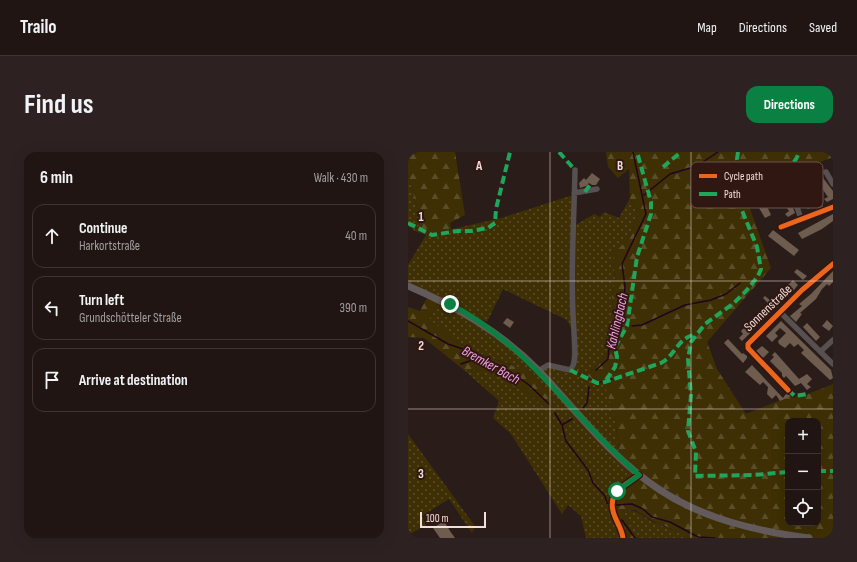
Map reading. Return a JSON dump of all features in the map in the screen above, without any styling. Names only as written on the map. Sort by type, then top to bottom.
[{"type":"main road","points":[[408,286],[450,304],[480,322],[507,341],[538,371],[601,440],[639,475],[660,490],[690,507],[722,520],[755,529],[809,538]]},
{"type":"street","points":[[538,371],[548,365],[566,370],[573,368],[575,170]]},
{"type":"street","points":[[826,172],[833,184]]},
{"type":"street","points":[[574,193],[597,190]]},
{"type":"street","points":[[781,226],[833,207]]},
{"type":"street","points":[[797,208],[801,219]]},
{"type":"street","name":"Sonnenstraße","points":[[788,390],[748,346],[750,341],[781,313],[802,290],[833,264]]},
{"type":"street","points":[[781,313],[833,364]]},
{"type":"street","points":[[821,351],[833,340]]},
{"type":"street","points":[[623,538],[612,505],[617,491],[639,475]]},
{"type":"green space","points":[[408,152],[455,152],[465,215],[450,223],[451,229],[426,235],[415,231],[421,222],[408,175]]},
{"type":"green space","points":[[606,152],[833,152],[833,157],[821,162],[691,162],[691,208],[750,208],[771,268],[707,342],[717,369],[746,414],[791,396],[794,398],[800,393],[803,396],[833,384],[833,538],[690,538],[658,524],[635,510],[623,510],[634,538],[620,538],[622,531],[614,519],[613,497],[639,475],[620,458],[615,419],[605,386],[615,377],[597,382],[587,376],[604,358],[615,327],[612,296],[615,281],[613,254],[628,239],[638,215],[630,198],[629,169],[618,178],[608,167]]},
{"type":"green space","points":[[408,175],[421,222],[415,231],[408,226]]},
{"type":"green space","points":[[573,196],[572,330],[567,320],[503,289],[487,322],[408,283],[408,265],[426,235],[501,218]]},
{"type":"green space","points":[[630,198],[638,215],[628,239],[613,254],[615,281],[612,296],[615,327],[604,358],[587,376],[571,370],[574,226],[594,214],[600,217],[604,212],[619,218]]},
{"type":"green space","points":[[428,296],[439,302],[428,321],[442,328],[454,341],[469,349],[533,373],[550,394],[554,406],[546,409],[532,396],[488,371],[464,370],[424,338],[408,337],[408,307],[420,311]]},
{"type":"green space","points":[[439,302],[507,341],[639,475],[623,486],[622,531],[620,538],[586,538],[581,516],[568,505],[562,514],[511,434],[493,418],[499,401],[464,370],[488,371],[532,396],[546,409],[554,406],[550,394],[513,365],[488,357],[454,341],[442,328],[428,321]]},
{"type":"green space","points":[[546,366],[578,373],[598,384],[613,380],[606,386],[615,419],[619,454],[540,370]]},
{"type":"green space","points":[[408,434],[475,526],[472,533],[449,499],[422,516],[426,525],[408,535]]},
{"type":"green space","points":[[623,510],[634,511],[653,522],[690,538],[634,538]]},
{"type":"building","points":[[592,173],[600,179],[596,185],[589,183],[580,188],[579,183],[584,178],[586,180]]},
{"type":"building","points":[[823,178],[833,191],[833,199],[827,202],[824,199],[828,197],[823,190]]},
{"type":"building","points":[[759,208],[768,208],[771,215],[765,218]]},
{"type":"building","points":[[787,208],[793,208],[795,213],[788,217],[785,214],[789,211]]},
{"type":"building","points":[[833,214],[833,221],[822,229],[802,239],[798,233]]},
{"type":"building","points":[[773,230],[799,250],[794,256],[768,236]]},
{"type":"building","points":[[797,269],[807,276],[803,280],[794,272]]},
{"type":"building","points":[[833,271],[833,282],[829,286],[827,284],[822,289],[816,299],[800,313],[802,314],[796,322],[790,316],[802,306],[799,304]]},
{"type":"building","points":[[793,280],[798,285],[788,297],[782,291]]},
{"type":"building","points":[[765,296],[771,301],[776,296],[782,302],[742,341],[739,338],[743,334],[741,331],[745,327],[748,330],[753,325],[750,323],[768,303],[763,298]]},
{"type":"building","points":[[507,318],[514,322],[510,328],[503,323]]},
{"type":"building","points":[[827,320],[833,326],[829,331],[822,326]]},
{"type":"building","points":[[781,321],[831,370],[833,378],[830,380],[801,353],[804,350],[798,344],[794,347],[790,343],[785,348],[779,344],[778,341],[786,333],[780,328],[775,333],[778,336],[772,342],[766,336]]},
{"type":"building","points":[[807,323],[820,337],[816,341],[803,327]]},
{"type":"building","points":[[728,339],[742,354],[743,353],[747,356],[743,363],[724,343]]},
{"type":"building","points":[[762,346],[769,352],[763,358],[756,351]]},
{"type":"building","points":[[775,352],[799,379],[807,374],[812,379],[807,384],[811,387],[807,390],[801,383],[795,386],[786,376],[784,378],[782,373],[770,361],[774,357],[772,355]]},
{"type":"building","points":[[752,365],[783,398],[786,394],[791,396],[780,401],[776,395],[772,399],[767,394],[768,387],[763,382],[760,385],[745,372]]},
{"type":"building","points":[[444,521],[455,538],[440,538],[433,528]]},
{"type":"waterway","name":"Kahlingbach","points":[[596,370],[608,359],[609,347],[623,306],[625,287],[622,264],[646,214],[633,152]]},
{"type":"waterway","points":[[703,162],[718,152]]},
{"type":"waterway","points":[[644,195],[670,174],[691,168]]},
{"type":"waterway","points":[[632,326],[642,325],[685,305],[711,300],[726,294],[740,283]]},
{"type":"waterway","name":"Bremker Bach","points":[[408,321],[448,344],[463,349],[475,359],[491,362],[512,373],[529,385],[549,404]]},
{"type":"waterway","name":"Kahlingbach","points":[[617,326],[623,326]]},
{"type":"waterway","points":[[461,364],[475,359]]},
{"type":"waterway","points":[[583,408],[587,403],[589,387]]},
{"type":"waterway","name":"Bremker Bach","points":[[555,413],[562,425],[566,441],[588,470],[593,483],[605,496],[607,503],[611,505]]},
{"type":"waterway","points":[[562,425],[572,419]]},
{"type":"waterway","name":"Bremker Bach","points":[[615,505],[632,504],[643,509],[652,517],[670,522],[698,537],[715,538]]},
{"type":"waterway","points":[[622,520],[635,538]]},
{"type":"marked path","points":[[408,223],[432,235],[488,228],[495,223],[496,209],[510,152]]},
{"type":"marked path","points":[[559,152],[575,170]]},
{"type":"marked path","points":[[606,380],[615,367],[617,357],[615,347],[627,326],[637,257],[651,214],[651,202],[637,152]]},
{"type":"marked path","points":[[663,167],[681,152]]},
{"type":"marked path","points":[[737,162],[738,152]]},
{"type":"marked path","points":[[794,162],[799,152]]},
{"type":"marked path","points":[[585,192],[591,183]]},
{"type":"marked path","points":[[741,208],[757,247],[761,269],[758,276],[747,290],[734,303],[705,324],[691,342],[688,359],[691,395],[688,431],[696,452],[695,476],[754,475],[785,472]]},
{"type":"marked path","points":[[570,370],[597,383],[602,383],[661,363],[666,360],[685,339],[689,336],[695,335]]},
{"type":"marked path","points":[[788,390],[795,396],[807,394]]},
{"type":"marked path","points":[[821,471],[833,471]]},
{"type":"cycle path","points":[[781,227],[833,207]]},
{"type":"cycle path","points":[[788,390],[748,348],[748,344],[802,290],[833,264]]},
{"type":"cycle path","points":[[623,538],[615,517],[612,502],[617,492],[639,475]]},
{"type":"route","points":[[450,304],[480,322],[507,341],[538,371],[601,440],[639,475],[617,491]]}]
